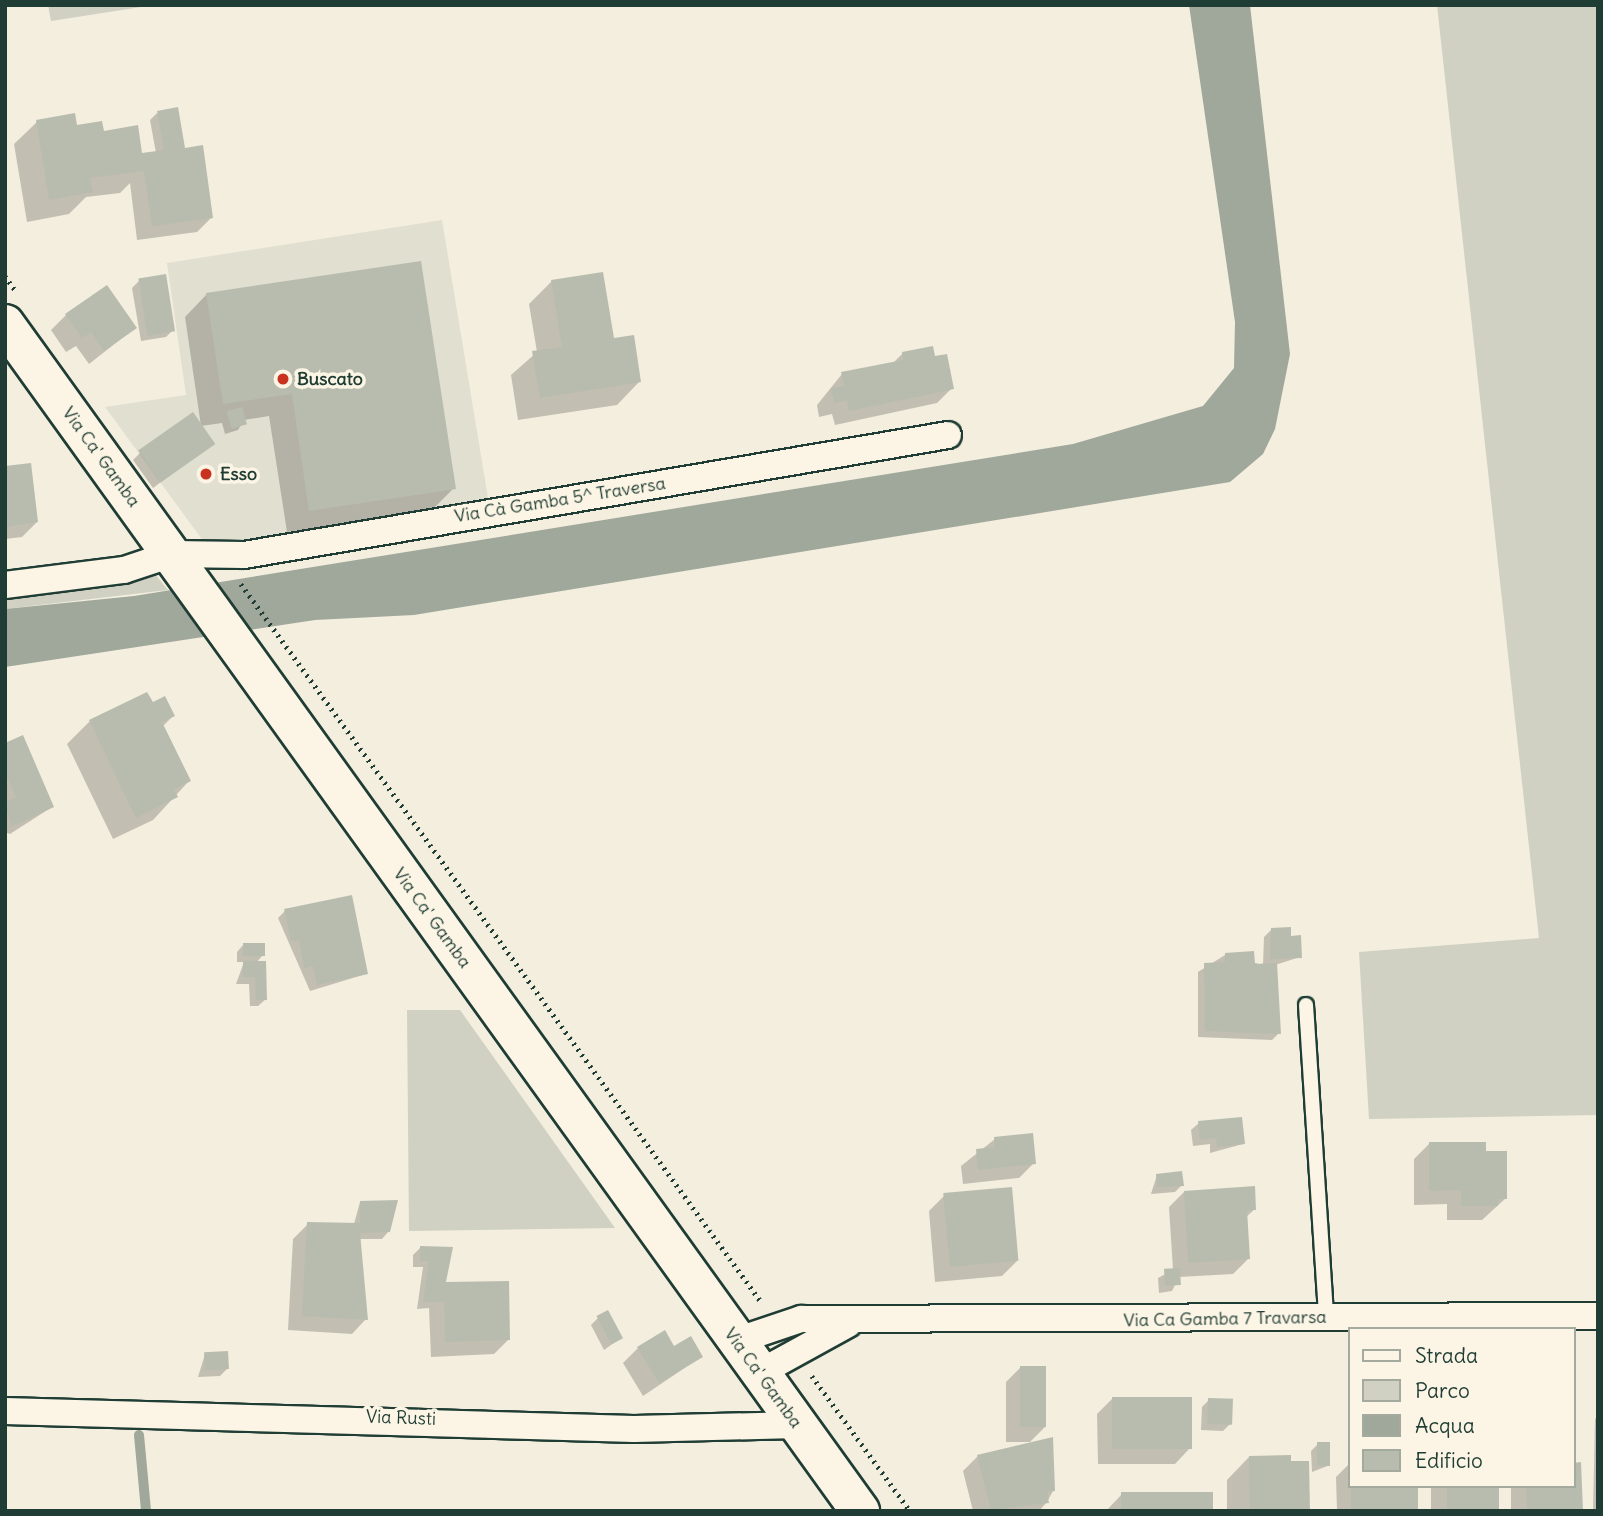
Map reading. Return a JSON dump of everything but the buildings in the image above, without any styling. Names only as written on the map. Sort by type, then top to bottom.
[{"type":"street","name":"Via Ca' Gamba","points":[[5,324],[860,1511]]},
{"type":"street","name":"Via Cà Gamba 5^ Traversa","points":[[5,585],[124,570],[182,569],[244,555],[948,435]]},
{"type":"street","name":"Via Ca Gamba 7 Travarsa","points":[[736,1341],[777,1323],[1598,1316]]},
{"type":"street","name":"Via Ca Gamba 7 Travarsa","points":[[760,1373],[794,1351],[853,1322]]},
{"type":"street","name":"Via Rusti","points":[[5,1411],[634,1429],[797,1425]]},
{"type":"lane","points":[[1306,1006],[1326,1318]]},
{"type":"path","points":[[232,571],[777,1323]]},
{"type":"path","points":[[794,1351],[910,1511]]},
{"type":"shaded area","points":[[442,220],[488,498],[224,545],[204,542],[105,407],[186,395],[167,263]]},
{"type":"green space","points":[[48,5],[154,5],[51,21]]},
{"type":"green space","points":[[1437,5],[1598,5],[1598,1115],[1369,1119],[1359,952],[1539,938]]},
{"type":"green space","points":[[153,572],[168,590],[5,609],[5,595]]},
{"type":"green space","points":[[407,1010],[460,1010],[615,1228],[409,1231]]},
{"type":"water","points":[[1189,5],[1250,5],[1290,354],[1275,429],[1263,454],[1230,482],[414,615],[315,620],[5,667],[5,609],[134,596],[1073,444],[1203,406],[1234,368],[1235,322]]},
{"type":"waterway","points":[[139,1435],[146,1511]]},
{"type":"place","name":"Buscato","points":[[283,379]]},
{"type":"place","name":"Esso","points":[[206,474]]}]
